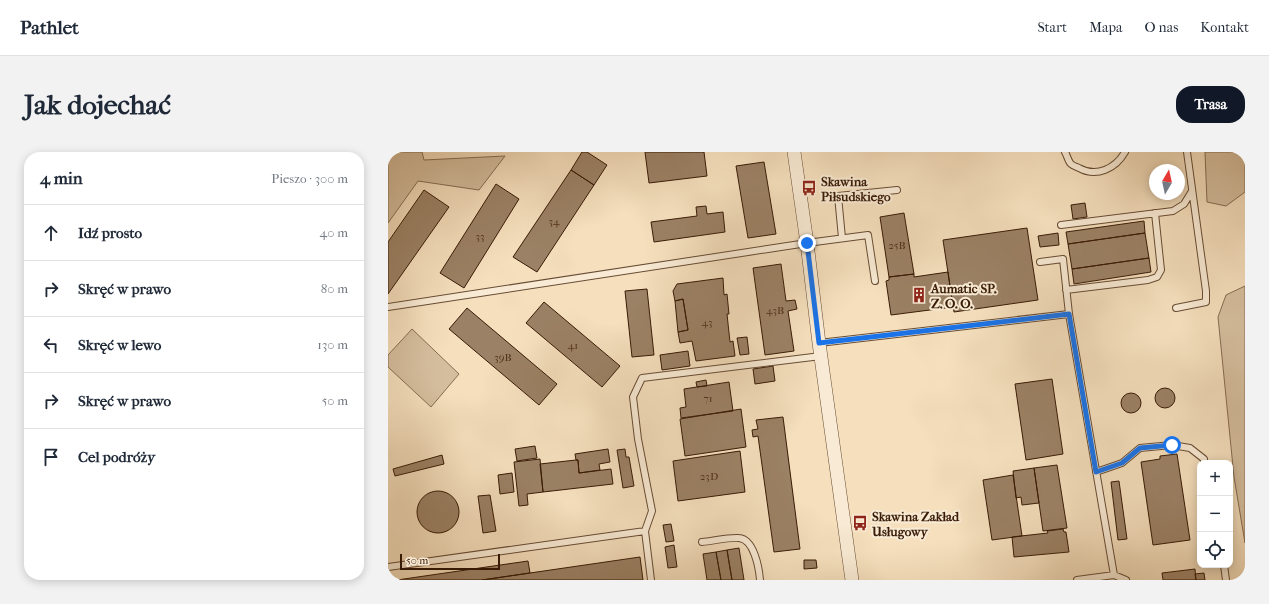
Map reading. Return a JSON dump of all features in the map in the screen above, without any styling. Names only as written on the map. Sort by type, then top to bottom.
[{"type":"street","points":[[794,152],[852,580]]},
{"type":"lane","points":[[1065,152],[1070,163],[1083,170],[1095,172],[1102,172],[1113,167],[1125,152]]},
{"type":"lane","points":[[1176,308],[1206,302],[1206,292],[1187,152]]},
{"type":"lane","points":[[842,238],[838,196],[897,190]]},
{"type":"lane","points":[[1061,225],[1173,211],[1184,204],[1192,191]]},
{"type":"lane","points":[[1066,290],[1148,280],[1157,277],[1161,270],[1154,213]]},
{"type":"lane","points":[[388,307],[868,235],[875,281]]},
{"type":"lane","points":[[1040,262],[1063,259],[1069,314],[1114,575]]},
{"type":"lane","points":[[651,580],[645,531],[652,510],[638,439],[633,397],[642,378],[820,349],[1069,314]]},
{"type":"lane","points":[[1096,472],[1122,463],[1140,448],[1172,445],[1190,448],[1204,460]]},
{"type":"lane","points":[[388,567],[645,531]]},
{"type":"lane","points":[[702,542],[741,538],[749,543],[756,558],[760,580]]},
{"type":"lane","points":[[1224,568],[1226,580]]},
{"type":"lane","points":[[1077,580],[1114,575],[1126,580]]},
{"type":"shaded area","points":[[388,152],[422,152],[424,160],[505,156],[479,190],[418,181],[388,223]]},
{"type":"shaded area","points":[[1205,152],[1245,152],[1245,192],[1226,206],[1207,202]]},
{"type":"shaded area","points":[[1245,286],[1245,543],[1234,477],[1218,317],[1226,295]]},
{"type":"shaded area","points":[[412,329],[459,374],[431,407],[388,367],[388,355]]},
{"type":"building","points":[[582,152],[587,152],[607,165],[594,185],[571,170]]},
{"type":"building","points":[[645,152],[704,152],[707,176],[649,183]]},
{"type":"building","points":[[764,162],[776,234],[748,238],[736,166]]},
{"type":"building","points":[[571,170],[594,185],[537,272],[513,257]]},
{"type":"building","points":[[496,184],[519,199],[464,288],[440,273]]},
{"type":"building","points":[[424,190],[449,207],[388,294],[388,242]]},
{"type":"building","points":[[1085,203],[1087,217],[1073,219],[1071,205]]},
{"type":"building","points":[[706,206],[707,214],[723,212],[725,232],[654,242],[651,222],[697,216],[696,207]]},
{"type":"building","points":[[904,213],[914,274],[889,277],[880,217]]},
{"type":"building","points":[[1144,221],[1145,233],[1068,244],[1066,232]]},
{"type":"building","points":[[1027,228],[1038,300],[954,312],[943,240]]},
{"type":"building","points":[[1058,233],[1059,245],[1040,247],[1038,236]]},
{"type":"building","points":[[1145,233],[1149,258],[1072,269],[1068,244]]},
{"type":"building","points":[[1149,258],[1151,272],[1074,284],[1072,269]]},
{"type":"building","points":[[781,264],[786,301],[795,300],[797,309],[788,311],[794,351],[765,355],[753,268]]},
{"type":"building","name":"Aumatic SP. Z. O. O.","points":[[948,272],[953,307],[891,315],[886,281],[889,280],[889,277],[914,274],[914,277]]},
{"type":"building","points":[[723,278],[724,295],[727,294],[729,314],[727,314],[730,342],[733,341],[735,356],[696,361],[692,341],[680,343],[678,332],[688,330],[683,299],[675,301],[673,291],[677,284]]},
{"type":"building","points":[[647,289],[654,355],[632,357],[625,291]]},
{"type":"building","points":[[683,299],[688,330],[678,332],[675,301]]},
{"type":"building","points":[[544,302],[620,366],[602,387],[526,323]]},
{"type":"building","points":[[467,308],[557,384],[539,405],[449,329]]},
{"type":"building","points":[[747,337],[749,354],[740,355],[737,338]]},
{"type":"building","points":[[688,351],[690,366],[662,370],[660,355]]},
{"type":"building","points":[[773,366],[775,381],[755,384],[753,369]]},
{"type":"building","points":[[1052,379],[1063,454],[1026,460],[1015,384]]},
{"type":"building","points":[[706,380],[707,386],[697,387],[696,382]]},
{"type":"building","points":[[729,382],[733,411],[681,418],[680,408],[686,407],[684,389]]},
{"type":"building","points":[[1165,388],[1172,391],[1175,398],[1172,405],[1165,408],[1158,405],[1155,398],[1158,391]]},
{"type":"building","points":[[1131,393],[1138,396],[1141,403],[1138,410],[1131,413],[1124,410],[1121,403],[1124,396]]},
{"type":"building","points":[[741,409],[746,447],[685,456],[680,419]]},
{"type":"building","points":[[783,417],[800,549],[774,552],[758,436],[753,437],[752,430],[758,429],[756,420]]},
{"type":"building","points":[[535,446],[537,458],[517,461],[515,449]]},
{"type":"building","points":[[608,449],[610,462],[599,464],[600,470],[579,473],[578,460],[576,460],[575,454]]},
{"type":"building","points":[[625,449],[626,457],[629,457],[634,486],[623,488],[617,450]]},
{"type":"building","points":[[740,451],[745,492],[678,501],[673,461]]},
{"type":"building","points":[[1177,454],[1190,540],[1153,545],[1141,462],[1160,459],[1160,456]]},
{"type":"building","points":[[442,455],[444,464],[395,476],[393,469]]},
{"type":"building","points":[[540,459],[543,492],[527,494],[528,505],[519,506],[514,462]]},
{"type":"building","points":[[578,460],[579,473],[611,469],[613,484],[543,492],[540,464]]},
{"type":"building","points":[[1057,465],[1067,528],[1043,531],[1034,468]]},
{"type":"building","points":[[1034,468],[1039,503],[1022,505],[1021,497],[1016,498],[1013,471]]},
{"type":"building","points":[[512,473],[514,492],[500,494],[498,475]]},
{"type":"building","points":[[1013,475],[1022,536],[992,540],[983,480]]},
{"type":"building","points":[[1119,481],[1127,539],[1118,540],[1111,482]]},
{"type":"building","points":[[438,491],[453,497],[459,512],[453,527],[438,533],[423,527],[417,512],[423,497]]},
{"type":"building","points":[[490,495],[496,531],[483,533],[478,496]]},
{"type":"building","points":[[671,524],[674,541],[666,542],[663,525]]},
{"type":"building","points":[[1063,529],[1064,532],[1066,532],[1069,552],[1014,557],[1012,537],[1048,533],[1047,531]]},
{"type":"building","points":[[674,545],[677,567],[668,568],[665,547]]},
{"type":"building","points":[[739,548],[744,580],[732,580],[727,550]]},
{"type":"building","points":[[727,550],[732,580],[721,580],[716,552]]},
{"type":"building","points":[[716,552],[721,580],[707,580],[703,554]]},
{"type":"building","points":[[640,557],[643,580],[482,580],[530,573]]},
{"type":"building","points":[[804,560],[816,560],[817,568],[804,569]]},
{"type":"building","points":[[528,561],[530,573],[482,580],[397,580]]},
{"type":"building","points":[[1195,569],[1196,580],[1163,580],[1162,573]]},
{"type":"building","points":[[1204,573],[1205,580],[1196,580],[1195,574]]},
{"type":"place","name":"Skawina Piłsudskiego","points":[[809,188]]},
{"type":"place","name":"Aumatic SP. Z. O. O.","points":[[919,295]]},
{"type":"place","name":"Skawina Zakład Usługowy","points":[[860,523]]},
{"type":"route","points":[[807,243],[819,343],[1069,314],[1096,472],[1122,463],[1140,448],[1172,445]]}]
